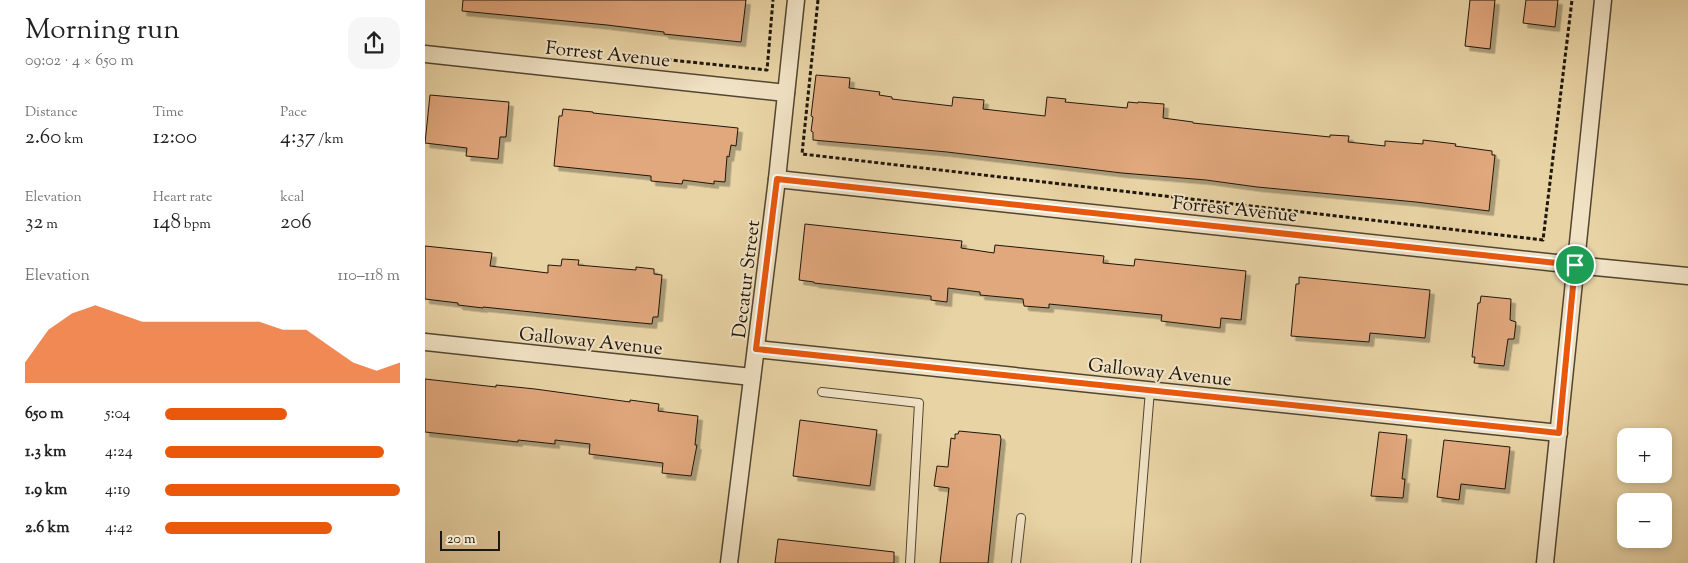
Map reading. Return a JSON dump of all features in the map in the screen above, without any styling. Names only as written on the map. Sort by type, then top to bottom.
[{"type":"street","name":"Decatur Street","points":[[729,563],[777,179],[796,0]]},
{"type":"street","points":[[1545,563],[1603,0]]},
{"type":"street","name":"Forrest Avenue","points":[[425,54],[786,92]]},
{"type":"street","name":"Forrest Avenue","points":[[777,179],[1688,276]]},
{"type":"street","name":"Galloway Avenue","points":[[425,342],[752,377]]},
{"type":"street","name":"Galloway Avenue","points":[[756,349],[1559,433]]},
{"type":"lane","points":[[1136,563],[1150,390]]},
{"type":"lane","points":[[822,392],[919,403],[910,563]]},
{"type":"lane","points":[[1016,563],[1021,518]]},
{"type":"path","points":[[621,55],[767,70],[773,0]]},
{"type":"path","points":[[818,0],[802,154],[1543,240],[1572,0]]},
{"type":"building","points":[[463,0],[746,0],[741,42],[664,34],[664,32],[607,25],[462,11]]},
{"type":"building","points":[[1470,0],[1495,0],[1490,49],[1465,46]]},
{"type":"building","points":[[1526,0],[1558,0],[1555,27],[1523,23]]},
{"type":"building","points":[[816,75],[850,78],[849,88],[880,92],[879,95],[892,97],[892,99],[952,106],[953,97],[984,100],[983,109],[1045,116],[1047,97],[1066,99],[1065,102],[1127,108],[1128,102],[1164,104],[1163,118],[1193,123],[1330,137],[1330,135],[1349,136],[1348,142],[1385,146],[1385,141],[1423,144],[1423,140],[1492,151],[1492,155],[1495,155],[1489,211],[1206,180],[1122,173],[947,152],[813,140],[813,132],[811,131],[813,117],[811,116]]},
{"type":"building","points":[[430,95],[509,102],[506,137],[500,137],[498,159],[466,156],[467,148],[425,143]]},
{"type":"building","points":[[563,109],[738,128],[736,146],[731,145],[729,157],[727,156],[725,182],[714,181],[714,184],[683,180],[682,184],[651,181],[651,176],[554,166],[559,116],[562,116]]},
{"type":"building","points":[[805,224],[962,241],[961,248],[994,253],[995,245],[1104,256],[1103,263],[1134,266],[1135,259],[1246,271],[1241,320],[1221,318],[1220,328],[1161,321],[1162,315],[1049,304],[1049,308],[1024,306],[1023,299],[980,295],[980,292],[948,288],[947,302],[931,300],[931,296],[799,280]]},
{"type":"building","points":[[425,246],[492,253],[490,266],[548,273],[548,265],[561,266],[562,259],[579,260],[578,265],[636,270],[636,267],[654,269],[654,274],[662,275],[658,317],[653,317],[652,324],[483,308],[425,299]]},
{"type":"building","points":[[1299,277],[1430,290],[1425,338],[1370,333],[1369,342],[1291,336],[1296,284],[1299,284]]},
{"type":"building","points":[[1481,296],[1511,299],[1510,320],[1516,322],[1514,339],[1508,339],[1504,366],[1474,363],[1475,357],[1472,357],[1478,303],[1480,303]]},
{"type":"building","points":[[425,379],[496,387],[496,385],[535,389],[630,402],[630,400],[659,404],[658,411],[698,416],[695,445],[697,445],[691,476],[662,473],[663,463],[589,454],[590,444],[555,440],[555,444],[518,440],[518,442],[425,432]]},
{"type":"building","points":[[800,420],[877,430],[870,486],[793,476]]},
{"type":"building","points":[[959,431],[1000,435],[1001,439],[988,563],[940,563],[949,488],[934,486],[937,466],[948,467],[951,438],[955,439],[955,434],[958,434]]},
{"type":"building","points":[[1379,432],[1407,435],[1402,479],[1405,479],[1403,498],[1371,496]]},
{"type":"building","points":[[1444,440],[1510,447],[1505,489],[1461,484],[1459,500],[1437,497]]},
{"type":"building","points":[[778,539],[894,552],[894,563],[775,563]]},
{"type":"route","points":[[777,179],[1575,265],[1559,433],[756,349],[777,179]]}]
